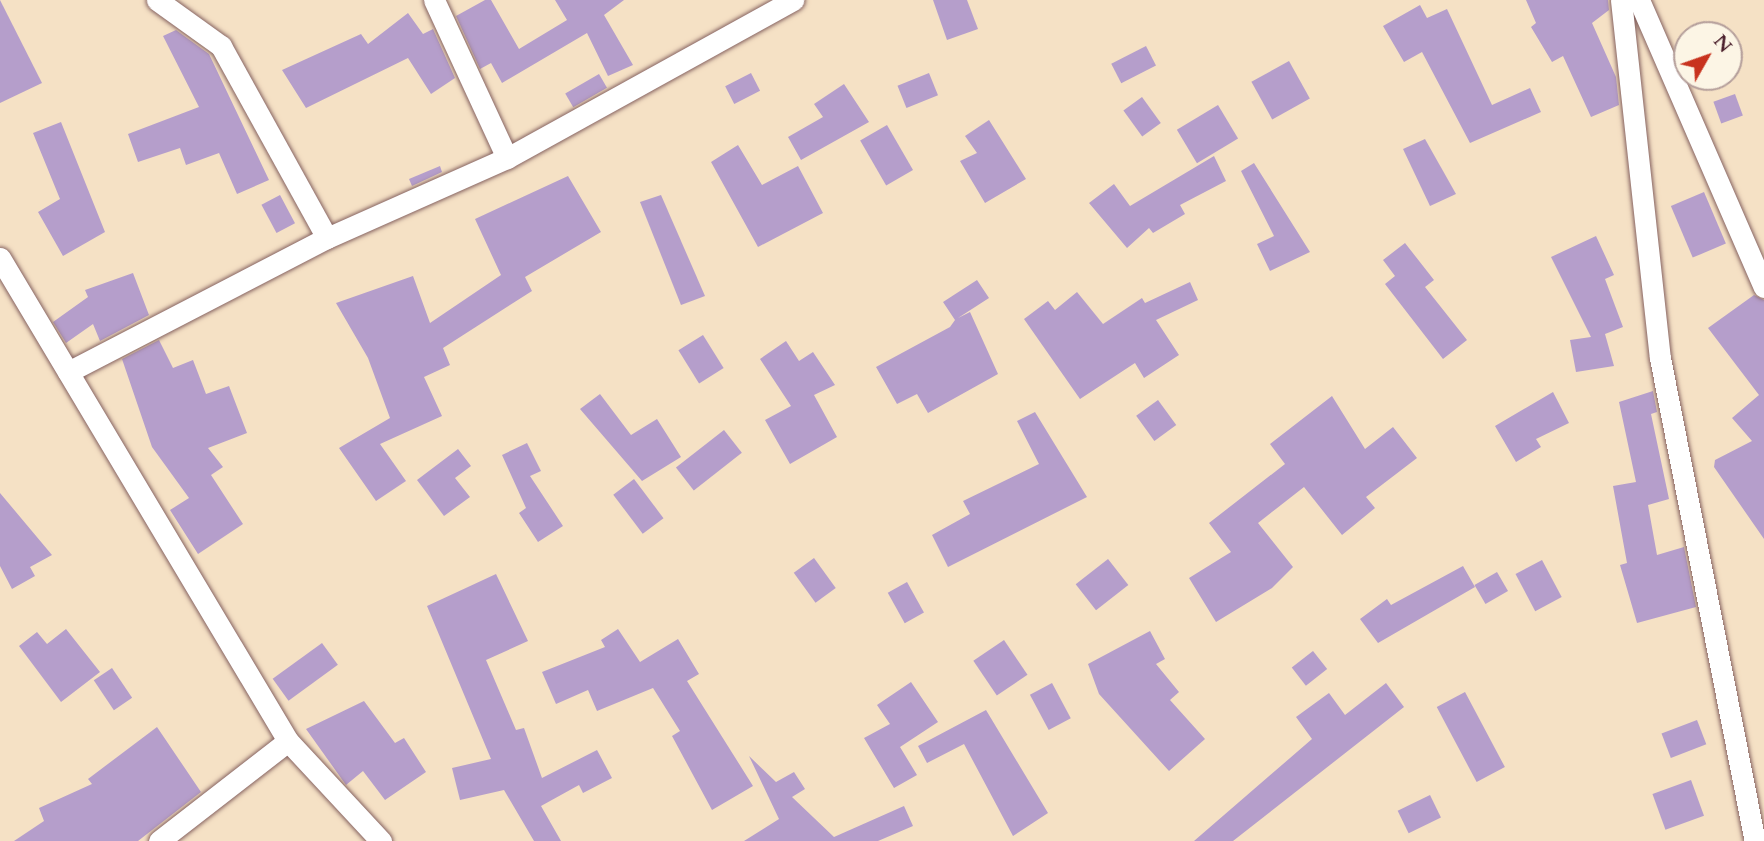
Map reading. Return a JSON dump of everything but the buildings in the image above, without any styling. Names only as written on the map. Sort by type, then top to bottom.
[{"type":"street","points":[[158,0],[221,46],[327,238]]},
{"type":"street","points":[[434,0],[507,158]]},
{"type":"street","points":[[68,372],[327,238],[507,158],[793,0]]},
{"type":"street","points":[[1621,0],[1660,358],[1755,841]]},
{"type":"street","points":[[1639,0],[1764,287]]},
{"type":"street","points":[[0,258],[288,741],[381,841]]},
{"type":"street","points":[[159,841],[288,741]]}]
